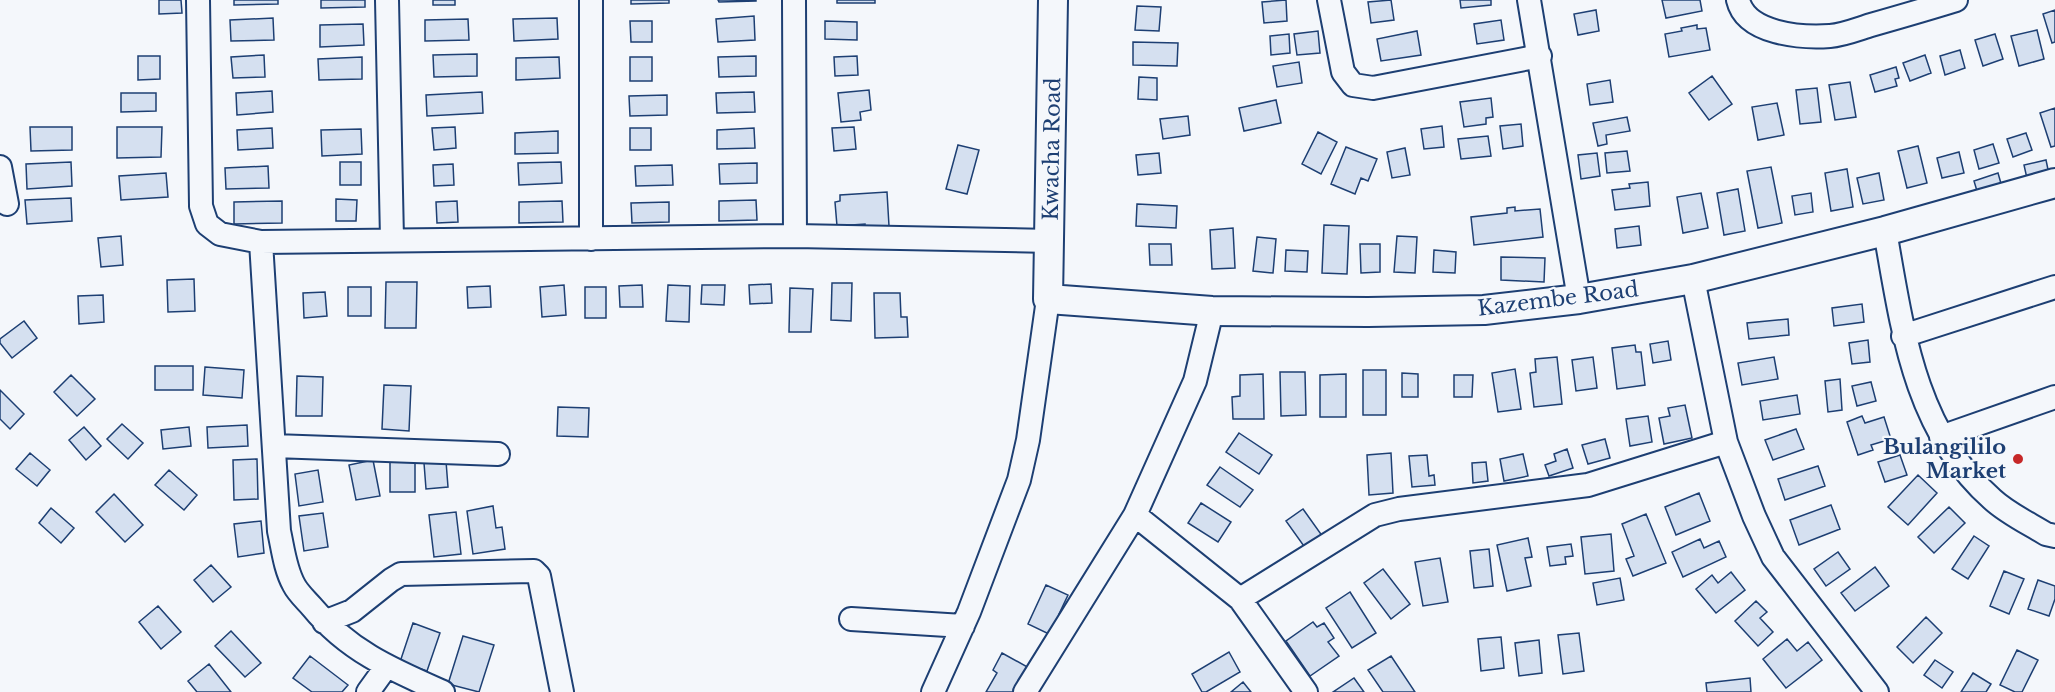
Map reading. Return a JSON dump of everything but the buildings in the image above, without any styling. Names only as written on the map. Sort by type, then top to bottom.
[{"type":"main road","name":"Kwacha Road","points":[[1048,299],[1051,241],[1053,0]]},
{"type":"main road","name":"Kazembe Road","points":[[1048,299],[1212,311],[1484,310],[1579,299],[1694,279],[1885,231],[2055,183]]},
{"type":"street","points":[[198,0],[201,206],[207,224],[220,234],[261,242],[795,236],[1051,241]]},
{"type":"street","points":[[387,0],[392,239]]},
{"type":"street","points":[[591,0],[591,239]]},
{"type":"street","points":[[794,0],[795,236]]},
{"type":"street","points":[[1329,0],[1343,72],[1353,85],[1373,88],[1539,56]]},
{"type":"street","points":[[1529,0],[1579,299]]},
{"type":"street","points":[[1737,0],[1739,7],[1749,19],[1764,28],[1786,34],[1833,36],[1955,0]]},
{"type":"street","points":[[0,167],[7,204]]},
{"type":"street","points":[[1885,231],[1904,336],[1920,389],[1941,437],[1960,464],[1992,499],[2046,534],[2055,536]]},
{"type":"street","points":[[261,242],[279,531],[288,570],[295,586],[324,622],[350,644],[386,667],[443,692]]},
{"type":"street","points":[[1694,279],[1726,442],[1754,516],[1773,557],[1876,692]]},
{"type":"street","points":[[1904,336],[2055,287]]},
{"type":"street","points":[[933,692],[963,626],[1021,470],[1028,440],[1048,299]]},
{"type":"street","points":[[1025,692],[1135,515],[1195,381],[1212,311]]},
{"type":"street","points":[[1941,437],[2055,397]]},
{"type":"street","points":[[1240,599],[1375,515],[1399,508],[1588,485],[1726,442]]},
{"type":"street","points":[[274,446],[498,454]]},
{"type":"street","points":[[1135,515],[1240,599],[1306,692]]},
{"type":"street","points":[[324,622],[352,611],[401,574],[534,571],[539,576],[562,692]]},
{"type":"street","points":[[850,619],[963,626]]},
{"type":"street","points":[[368,692],[386,667]]},
{"type":"place","name":"Bulangililo Market","points":[[2018,459]]}]
